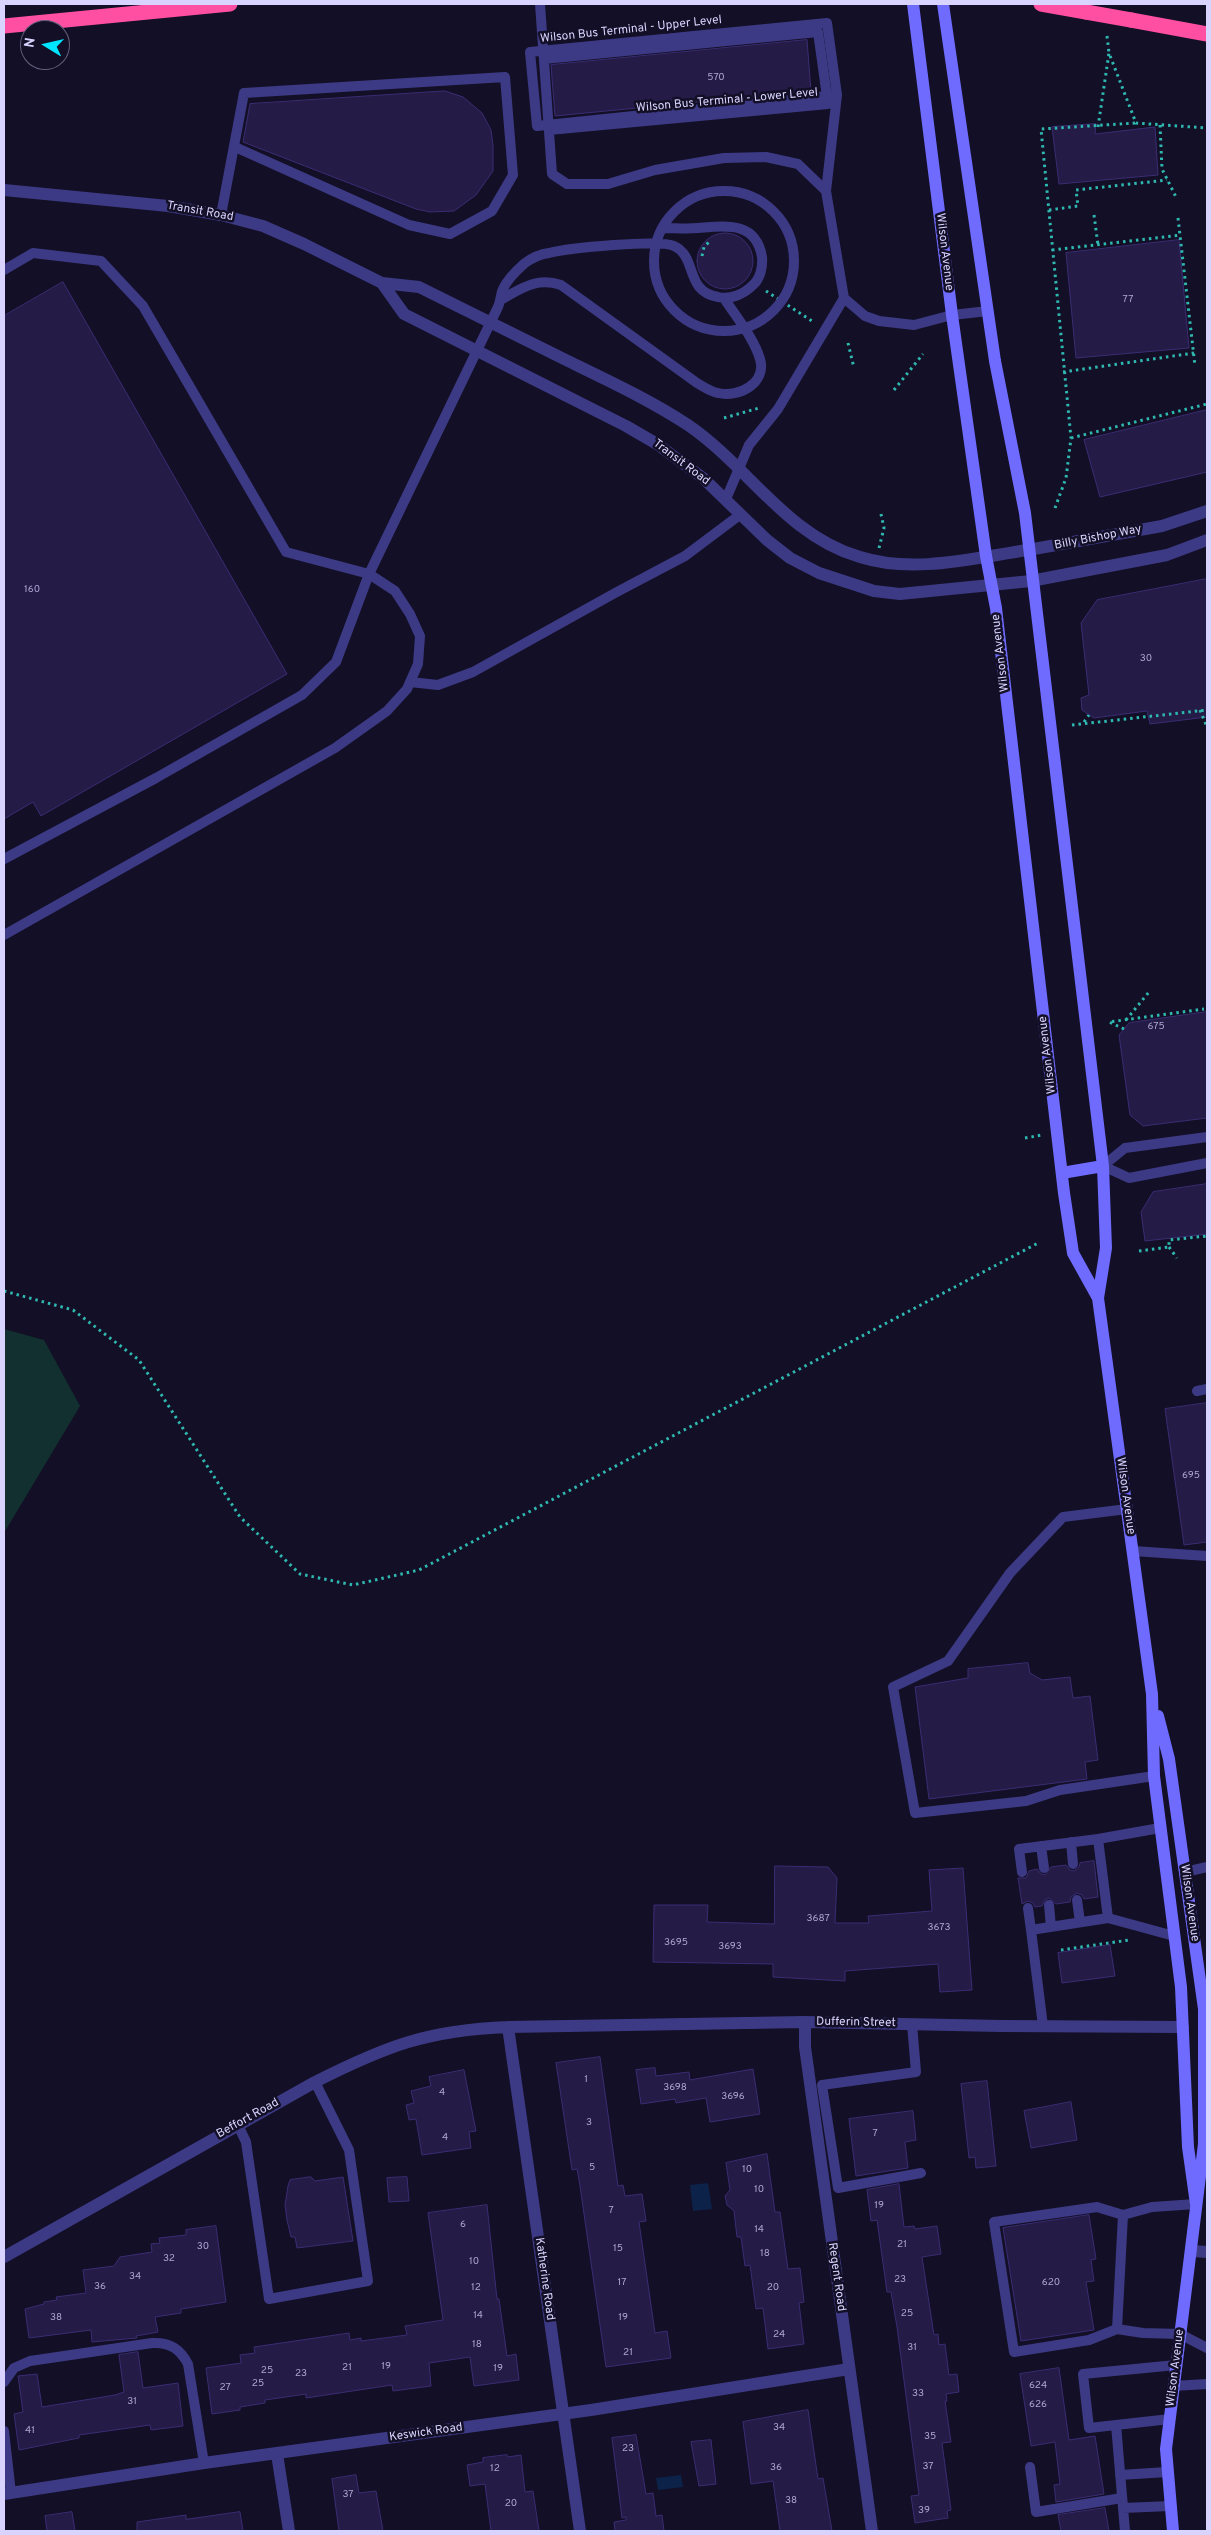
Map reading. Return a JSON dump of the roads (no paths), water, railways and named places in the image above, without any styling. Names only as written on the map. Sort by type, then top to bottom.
[{"type":"highway","points":[[4,26],[230,4]]},
{"type":"highway","points":[[1041,4],[1207,34]]},
{"type":"main road","name":"Wilson Avenue","points":[[913,4],[952,315],[986,556],[996,608],[1073,1253],[1098,1298]]},
{"type":"main road","name":"Wilson Avenue","points":[[944,4],[988,311],[1025,513],[1031,581],[1102,1166],[1106,1248],[1098,1298],[1152,1694],[1154,1776],[1181,1986],[1188,2147],[1196,2204]]},
{"type":"main road","points":[[1062,1173],[1102,1166]]},
{"type":"main road","name":"Wilson Avenue","points":[[1152,1694],[1169,1759],[1206,2026],[1204,2144],[1166,2450],[1173,2531]]},
{"type":"main road","name":"Dufferin Street","points":[[1183,2027],[1206,2026]]},
{"type":"street","name":"Transit Road","points":[[4,190],[168,206],[221,215],[271,229],[382,283],[420,287],[666,411],[710,442],[810,534],[838,549],[859,557],[900,564],[922,564],[986,556]]},
{"type":"street","name":"Transit Road","points":[[382,283],[404,314],[626,426],[682,460],[726,499],[767,540],[790,558],[818,573],[850,585],[874,591],[900,594],[992,586]]},
{"type":"street","name":"Billy Bishop Way","points":[[986,556],[1162,526],[1207,511]]},
{"type":"street","points":[[992,586],[1031,581],[1167,555],[1207,540]]},
{"type":"street","name":"Dufferin Street","points":[[508,2027],[805,2022],[1183,2027]]},
{"type":"street","name":"Regent Road","points":[[805,2022],[805,2047],[821,2119],[825,2190],[872,2531]]},
{"type":"street","name":"Beffort Road","points":[[4,2257],[238,2124],[360,2058],[395,2044],[427,2035],[464,2028],[508,2027]]},
{"type":"street","name":"Katherine Road","points":[[508,2027],[580,2531]]},
{"type":"street","points":[[1192,2251],[1207,2252]]},
{"type":"street","name":"Keswick Road","points":[[7,2494],[204,2463],[563,2413],[849,2369]]},
{"type":"street","points":[[277,2454],[289,2531]]},
{"type":"lane","points":[[540,4],[552,174],[567,184],[608,184],[655,170],[714,160],[766,158],[798,164],[826,191]]},
{"type":"lane","name":"Wilson Bus Terminal - Upper Level","points":[[827,23],[837,94],[536,126],[530,52],[827,23]]},
{"type":"lane","name":"Wilson Bus Terminal - Lower Level","points":[[544,59],[818,32],[828,104],[549,130]]},
{"type":"lane","points":[[221,215],[244,92],[505,77],[513,175],[492,211],[450,234],[409,225],[235,147]]},
{"type":"lane","points":[[837,94],[826,191],[844,298],[865,316],[879,321],[914,326],[952,315],[988,311]]},
{"type":"lane","points":[[725,191],[748,195],[776,212],[792,242],[794,274],[782,301],[762,319],[743,329],[726,330],[698,326],[672,309],[656,278],[655,243],[674,210],[707,192],[725,191]]},
{"type":"lane","points":[[4,859],[156,778],[302,695],[336,662],[369,574],[502,299],[502,290],[526,262],[538,256],[561,251],[655,243],[673,245],[682,251],[695,282],[707,295],[724,298],[743,294],[755,284],[761,272],[762,257],[756,242],[745,231],[732,225],[664,228]]},
{"type":"lane","points":[[4,270],[33,253],[101,261],[143,306],[286,552],[369,574],[395,592],[410,614],[420,636],[418,664],[407,690],[387,711],[335,748],[4,935]]},
{"type":"lane","points":[[502,299],[532,282],[550,281],[561,285],[697,383],[717,393],[733,395],[746,390],[756,382],[761,369],[760,358],[724,298]]},
{"type":"lane","points":[[726,499],[749,445],[778,409],[844,298]]},
{"type":"lane","points":[[410,682],[438,685],[473,672],[614,593],[685,556],[741,514]]},
{"type":"lane","points":[[1207,1137],[1125,1148],[1102,1166],[1129,1178],[1207,1163]]},
{"type":"lane","points":[[1127,1509],[1063,1517],[1010,1573],[948,1661],[893,1687],[915,1813],[1026,1801],[1060,1790],[1154,1776]]},
{"type":"lane","points":[[1133,1551],[1207,1556]]},
{"type":"lane","points":[[1022,1872],[1019,1849],[1098,1839],[1160,1828]]},
{"type":"lane","points":[[1098,1839],[1108,1918]]},
{"type":"lane","points":[[1071,1842],[1073,1864]]},
{"type":"lane","points":[[1041,1846],[1044,1868]]},
{"type":"lane","points":[[1185,1872],[1207,1867]]},
{"type":"lane","points":[[1077,1900],[1080,1922]]},
{"type":"lane","points":[[1049,1905],[1051,1927]]},
{"type":"lane","points":[[1028,1908],[1043,2026]]},
{"type":"lane","points":[[1031,1930],[1108,1918],[1174,1936]]},
{"type":"lane","points":[[838,2188],[821,2119],[822,2085],[916,2072],[912,2024]]},
{"type":"lane","points":[[238,2124],[246,2142],[269,2299],[368,2280],[349,2150],[315,2082]]},
{"type":"lane","points":[[825,2190],[921,2173]]},
{"type":"lane","points":[[1196,2204],[1152,2207],[1122,2215],[1097,2207],[994,2222],[1014,2352],[1089,2340],[1117,2329],[1143,2333],[1180,2334],[1207,2348]]},
{"type":"lane","points":[[1117,2329],[1122,2215]]},
{"type":"lane","points":[[4,2382],[14,2368],[30,2361],[152,2344],[168,2344],[182,2354],[188,2364],[204,2463]]},
{"type":"lane","points":[[1170,2420],[1090,2428],[1084,2374],[1176,2365]]},
{"type":"lane","points":[[1173,2386],[1207,2384]]},
{"type":"lane","points":[[1116,2425],[1125,2531]]},
{"type":"lane","points":[[4,2431],[7,2494]]},
{"type":"lane","points":[[1030,2467],[1036,2512],[1123,2503],[1170,2506]]},
{"type":"lane","points":[[1120,2474],[1167,2472]]},
{"type":"water","points":[[708,2183],[712,2209],[693,2211],[690,2185]]},
{"type":"water","points":[[681,2475],[683,2487],[658,2490],[656,2478]]}]
